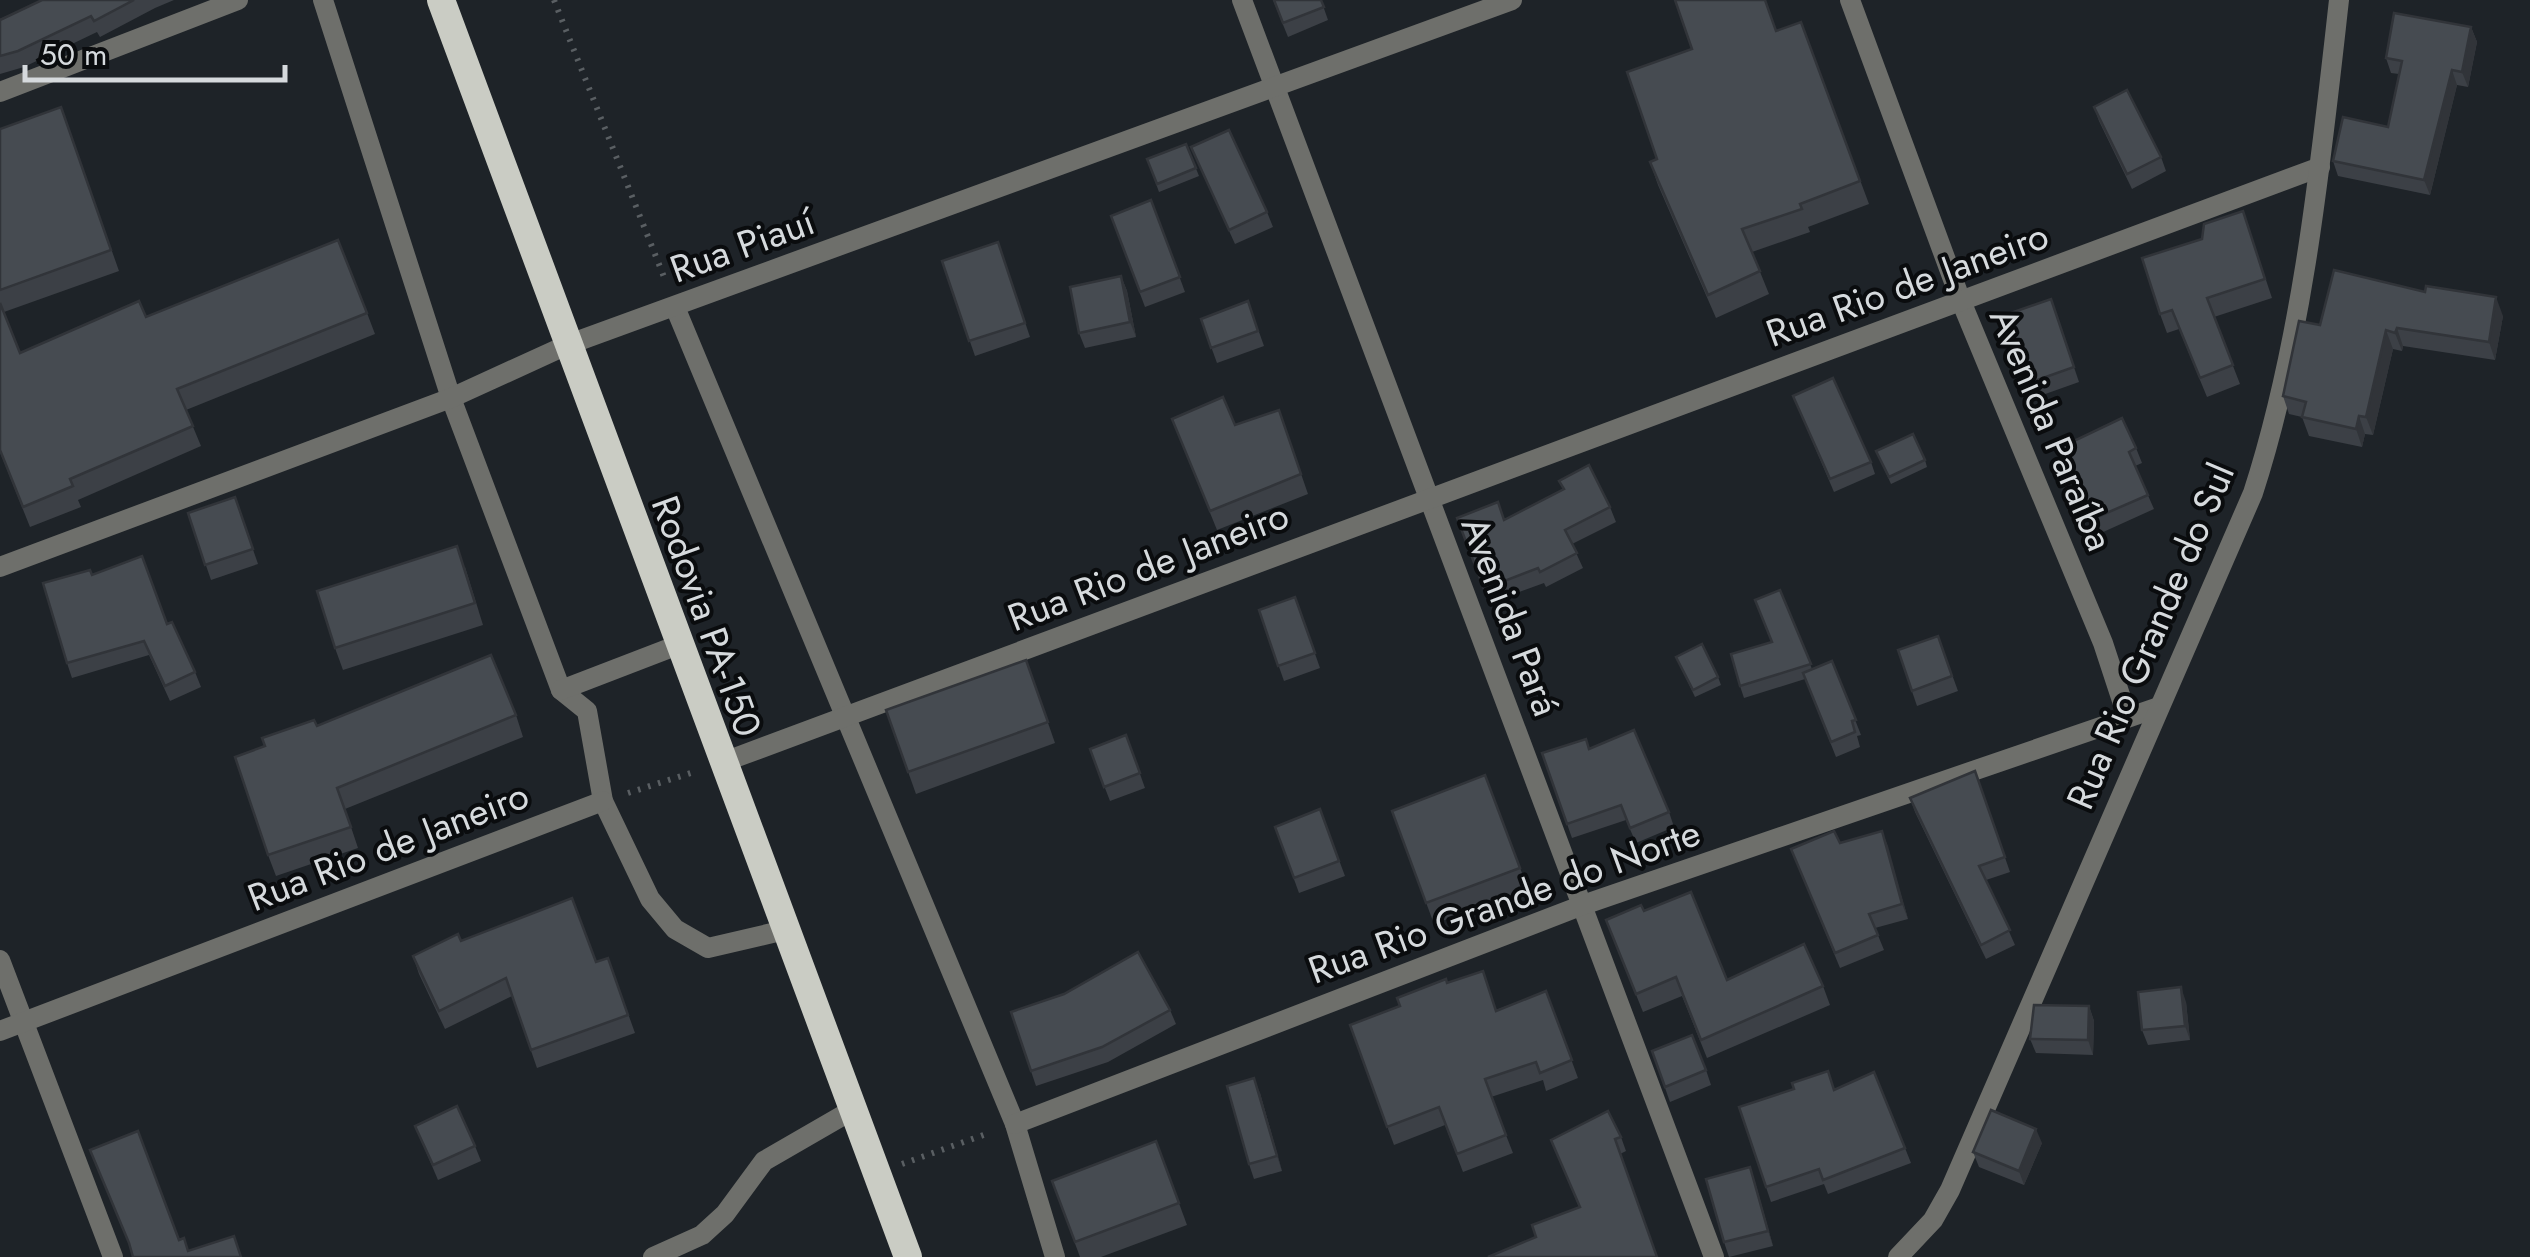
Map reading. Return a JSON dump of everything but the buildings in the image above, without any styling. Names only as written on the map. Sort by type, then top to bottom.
[{"type":"highway","name":"Rodovia PA-150","points":[[441,0],[908,1257]]},
{"type":"street","points":[[0,92],[238,0]]},
{"type":"street","points":[[323,0],[451,398],[561,690],[587,711],[603,801],[650,899],[674,930],[708,948],[786,930]]},
{"type":"street","name":"Avenida Pará","points":[[1242,0],[1714,1257]]},
{"type":"street","name":"Rua Piauí","points":[[0,567],[451,398],[568,345],[1512,0]]},
{"type":"street","name":"Avenida Paraíba","points":[[1850,0],[1962,301],[2103,642],[2127,716]]},
{"type":"street","name":"Rua Rio Grande do Sul","points":[[1898,1257],[1933,1220],[1950,1190],[2235,540],[2263,462],[2320,167],[2340,0]]},
{"type":"street","name":"Rua Rio de Janeiro","points":[[722,763],[2320,167]]},
{"type":"street","points":[[675,307],[1015,1124],[1056,1257]]},
{"type":"street","points":[[561,690],[678,645]]},
{"type":"street","name":"Rua Rio Grande do Norte","points":[[1015,1124],[1584,905],[2159,706]]},
{"type":"street","name":"Rua Rio de Janeiro","points":[[0,1031],[603,801]]},
{"type":"street","points":[[0,960],[113,1257]]},
{"type":"street","points":[[653,1257],[702,1234],[725,1214],[764,1162],[854,1109]]},
{"type":"path","points":[[554,0],[675,307]]},
{"type":"path","points":[[603,801],[722,763]]},
{"type":"path","points":[[878,1174],[1015,1124]]}]
